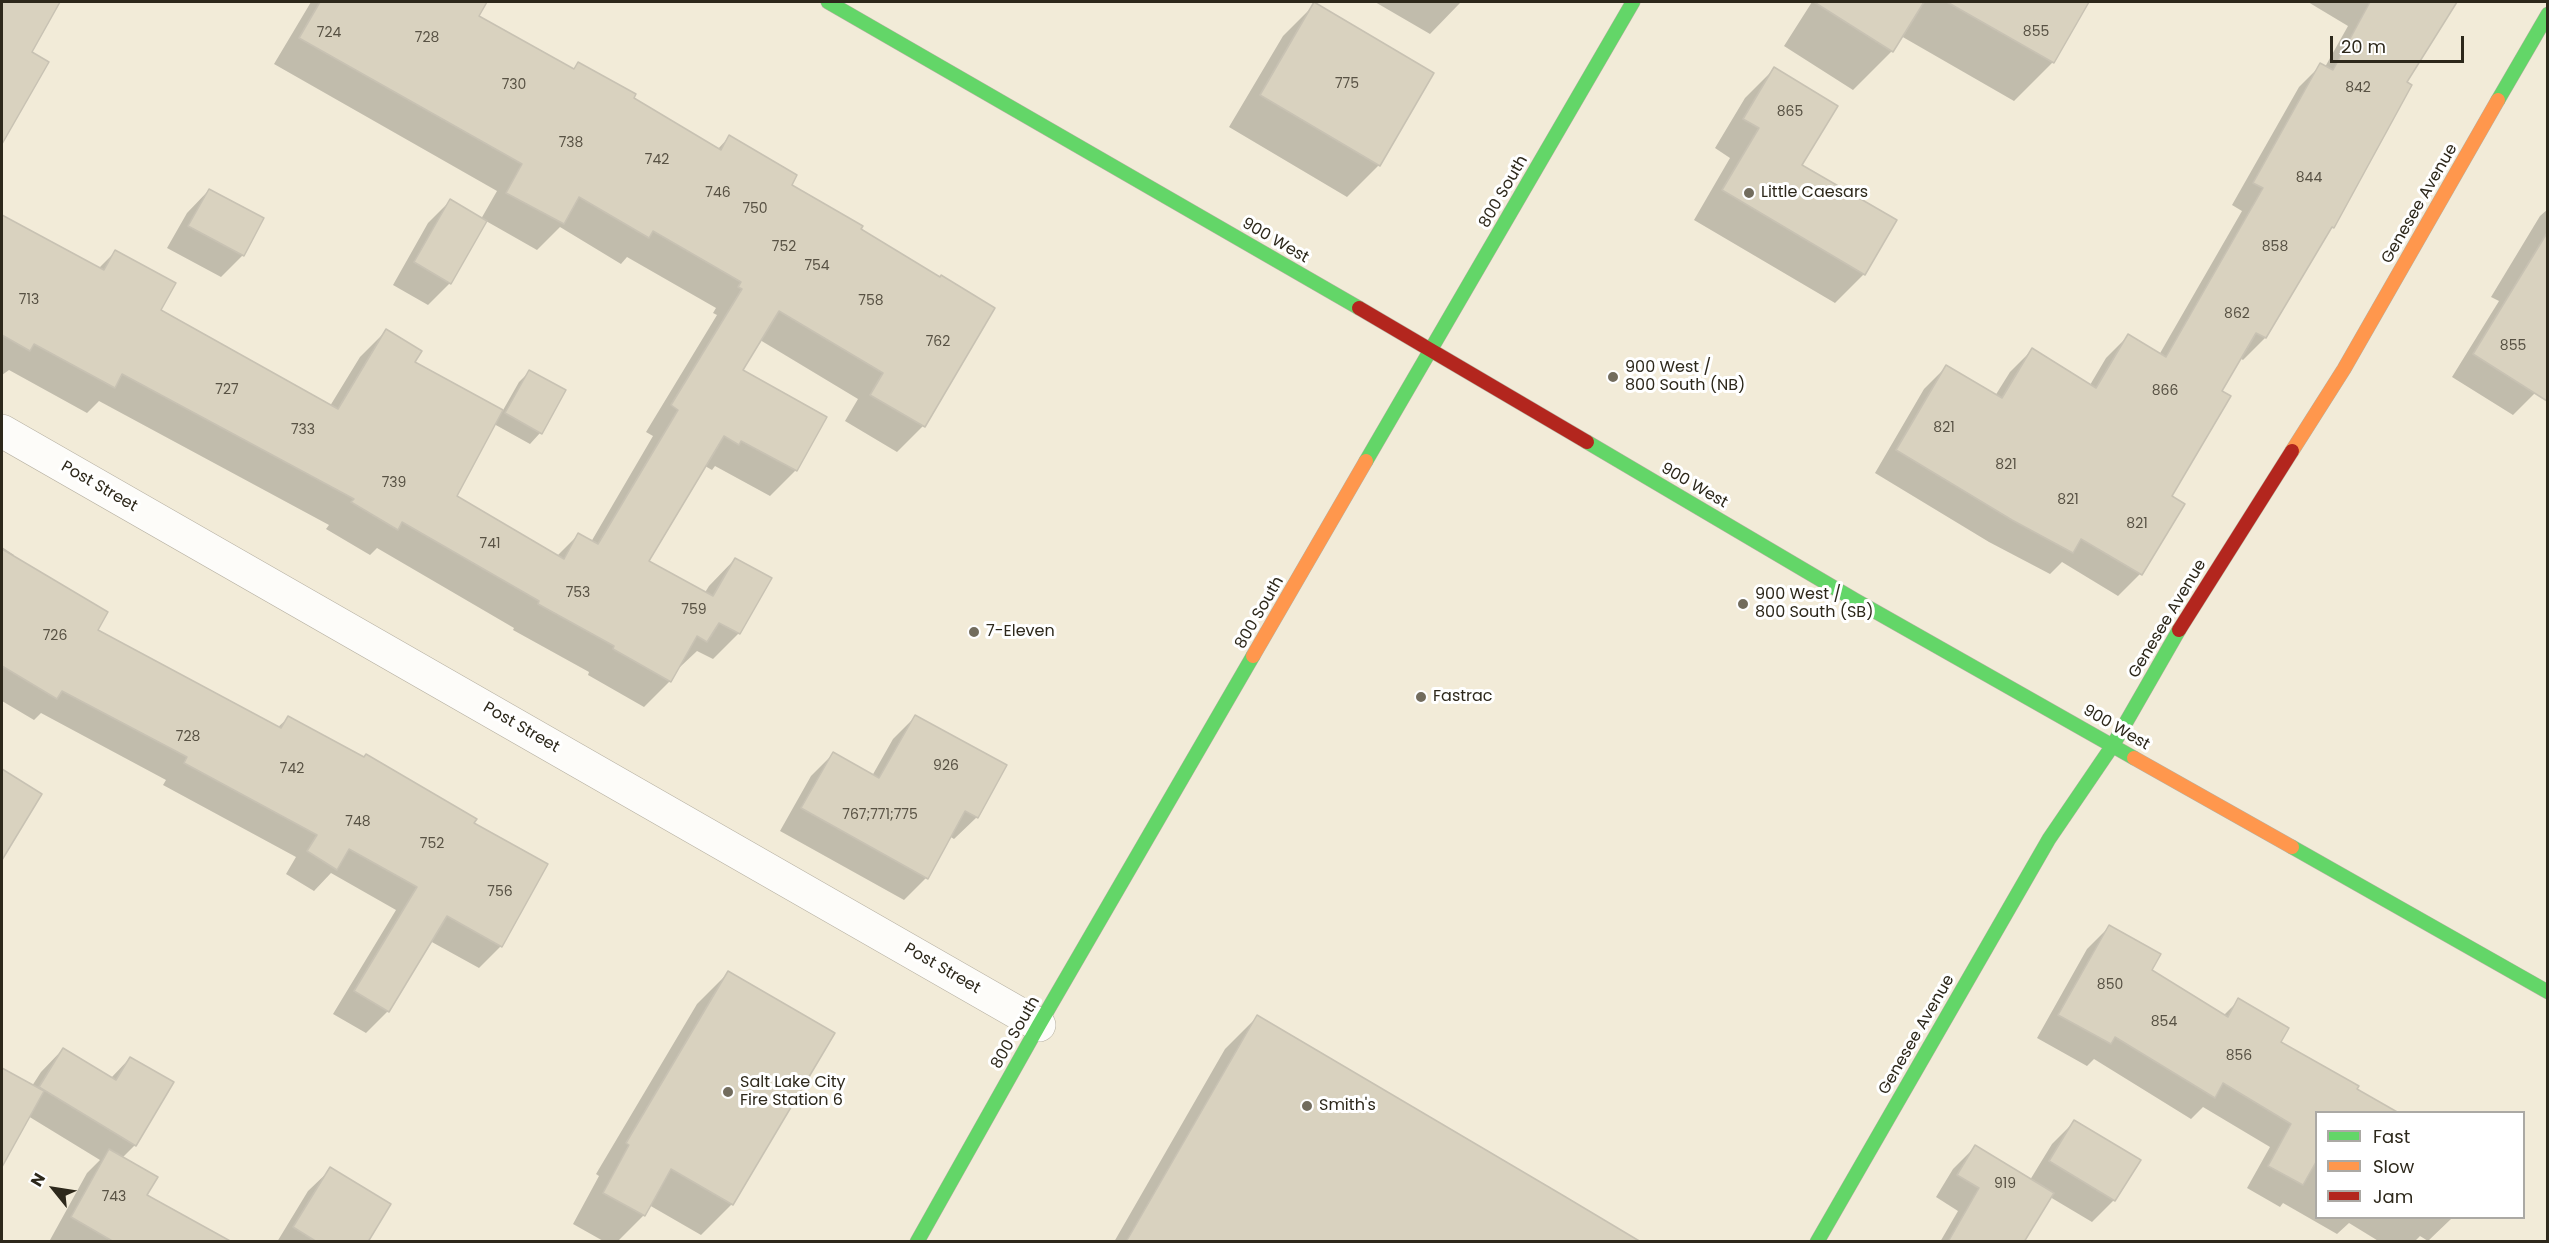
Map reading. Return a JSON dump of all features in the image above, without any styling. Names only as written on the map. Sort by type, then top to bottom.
[{"type":"street","name":"900 West","points":[[828,2],[1846,594],[2547,992]]},
{"type":"street","name":"800 South","points":[[917,1242],[1040,1025],[1633,2]]},
{"type":"street","name":"Genesee Avenue","points":[[1817,1242],[2049,839],[2113,745],[2181,627],[2344,369],[2547,14]]},
{"type":"street","name":"Post Street","points":[[2,431],[1040,1025]]},
{"type":"building","points":[[2,2],[60,2],[32,52],[49,62],[2,144]]},
{"type":"building","points":[[320,2],[487,2],[479,16],[574,69],[578,62],[636,94],[634,98],[721,150],[729,135],[797,175],[792,185],[863,226],[861,229],[940,277],[941,275],[995,308],[925,427],[870,395],[883,373],[779,311],[743,370],[827,417],[797,471],[741,441],[739,445],[724,436],[649,561],[713,596],[735,558],[772,578],[740,634],[719,623],[707,642],[697,636],[671,682],[613,649],[614,646],[538,604],[539,601],[402,522],[398,530],[351,502],[354,499],[122,374],[115,388],[34,344],[30,351],[2,335],[2,215],[104,270],[115,250],[176,283],[161,310],[338,409],[386,329],[422,351],[415,362],[503,410],[457,496],[564,559],[578,533],[598,544],[678,410],[671,405],[742,289],[738,287],[741,282],[653,231],[649,238],[579,197],[564,224],[506,193],[522,164],[299,38]]},
{"type":"building","points":[[1314,2],[1434,73],[1380,166],[1260,95]]},
{"type":"building","points":[[1814,2],[1924,2],[1893,52]]},
{"type":"building","points":[[1947,2],[2089,2],[2054,63]]},
{"type":"building","points":[[2370,2],[2457,2],[2407,82],[2412,85],[2334,228],[2332,227],[2266,338],[2256,333],[2222,391],[2231,396],[2172,496],[2185,504],[2142,575],[2081,539],[2073,553],[2012,520],[1896,450],[1946,365],[2002,398],[2032,348],[2096,388],[2128,334],[2166,357],[2263,188],[2253,183],[2320,63],[2333,70]]},
{"type":"building","points":[[1774,67],[1838,106],[1802,165],[1897,220],[1865,275],[1722,190],[1759,128],[1743,119]]},
{"type":"building","points":[[209,189],[264,218],[244,256],[188,226]]},
{"type":"building","points":[[450,199],[487,221],[451,284],[414,262]]},
{"type":"building","points":[[2547,233],[2547,401],[2473,354]]},
{"type":"building","points":[[529,370],[566,390],[542,434],[505,413]]},
{"type":"building","points":[[2,549],[108,612],[98,630],[281,728],[288,716],[364,757],[366,754],[477,819],[474,823],[548,864],[502,947],[447,916],[389,1012],[354,991],[417,887],[349,849],[337,870],[307,851],[317,835],[184,763],[187,757],[62,691],[57,699],[2,666]]},
{"type":"building","points":[[915,715],[1007,765],[978,818],[965,811],[928,879],[801,808],[833,752],[879,778]]},
{"type":"building","points":[[2,769],[42,794],[2,860]]},
{"type":"building","points":[[2109,925],[2161,954],[2152,970],[2228,1017],[2238,998],[2289,1028],[2281,1042],[2359,1086],[2357,1089],[2396,1111],[2315,1111],[2315,1164],[2303,1185],[2268,1166],[2291,1124],[2223,1083],[2215,1098],[2115,1037],[2111,1044],[2058,1015]]},
{"type":"building","name":"Salt Lake City Fire Station 6","points":[[728,971],[835,1033],[733,1205],[671,1169],[645,1216],[603,1193],[629,1145],[626,1143]]},
{"type":"building","name":"Smith's","points":[[1257,1015],[1564,1196],[1641,1242],[1126,1242]]},
{"type":"building","points":[[63,1048],[116,1080],[130,1057],[174,1082],[136,1146],[39,1087]]},
{"type":"building","points":[[2,1068],[44,1091],[2,1167]]},
{"type":"building","points":[[2074,1120],[2141,1160],[2115,1201],[2049,1161]]},
{"type":"building","points":[[1975,1145],[2054,1193],[2024,1242],[1948,1242],[1979,1188],[1957,1175]]},
{"type":"building","points":[[109,1149],[158,1177],[147,1195],[232,1242],[114,1242],[71,1217]]},
{"type":"building","points":[[330,1167],[391,1204],[368,1242],[317,1242],[293,1227]]},
{"type":"traffic: fast","points":[[828,2],[1359,308]]},
{"type":"traffic: fast","points":[[1366,461],[1633,2]]},
{"type":"traffic: fast","points":[[2498,100],[2548,14]]},
{"type":"traffic: fast","points":[[1587,442],[1855,600],[2134,758]]},
{"type":"traffic: fast","points":[[1817,1242],[2049,839],[2113,745],[2179,630]]},
{"type":"traffic: fast","points":[[917,1242],[1039,1025],[1253,656]]},
{"type":"traffic: fast","points":[[2292,847],[2548,992]]},
{"type":"traffic: slow","points":[[2292,451],[2344,369],[2498,100]]},
{"type":"traffic: slow","points":[[1253,656],[1366,461]]},
{"type":"traffic: slow","points":[[2134,758],[2292,847]]},
{"type":"traffic: jam","points":[[1359,308],[1587,442]]},
{"type":"traffic: jam","points":[[2179,630],[2292,451]]},
{"type":"place","name":"Little Caesars","points":[[1749,193]]},
{"type":"place","name":"900 West / 800 South (NB)","points":[[1613,377]]},
{"type":"place","name":"900 West / 800 South (SB)","points":[[1743,604]]},
{"type":"place","name":"7-Eleven","points":[[974,632]]},
{"type":"place","name":"Fastrac","points":[[1421,697]]},
{"type":"place","name":"Salt Lake City Fire Station 6","points":[[728,1092]]},
{"type":"place","name":"Smith's","points":[[1307,1106]]}]
